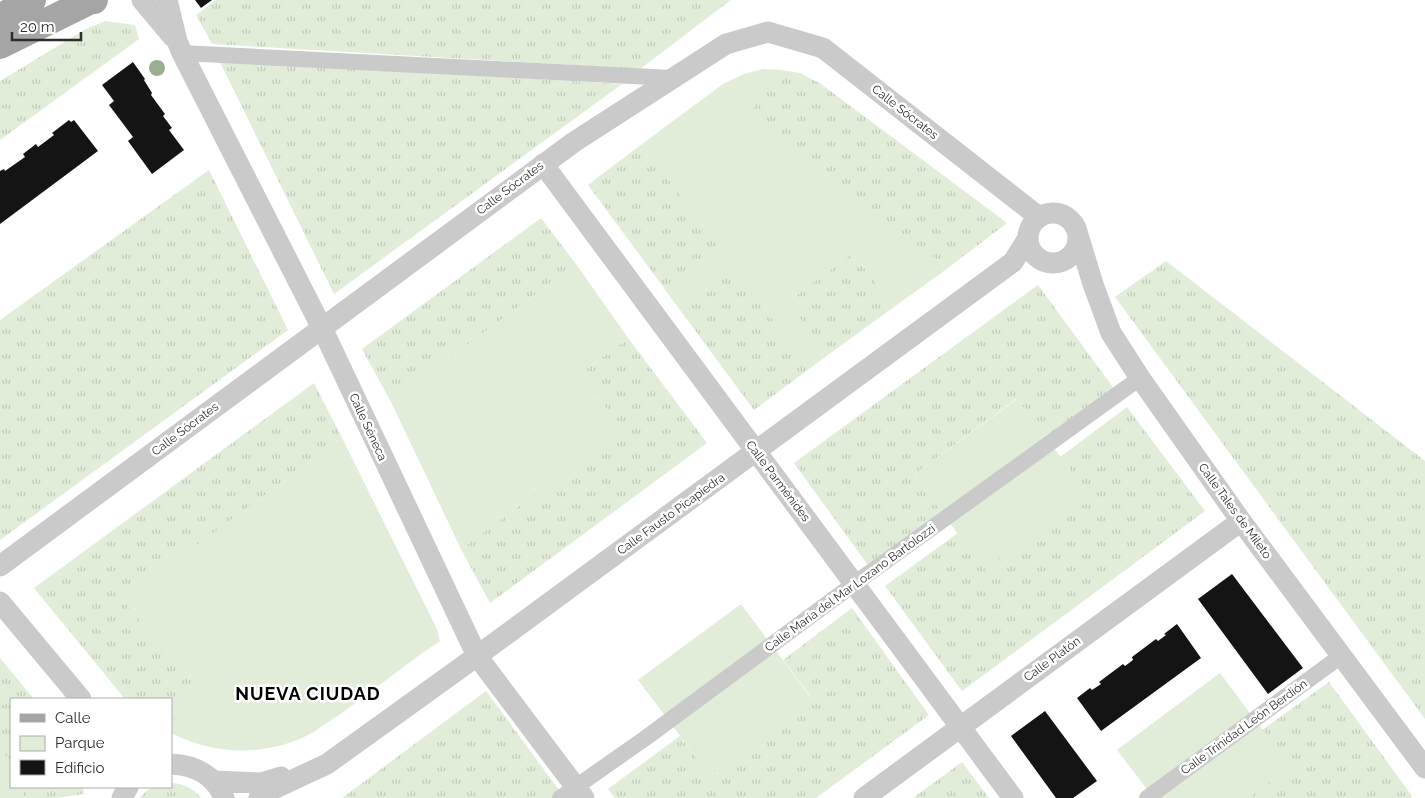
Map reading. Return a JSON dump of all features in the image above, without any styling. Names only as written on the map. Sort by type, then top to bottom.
[{"type":"main road","points":[[0,18],[32,0]]},
{"type":"main road","points":[[0,45],[94,0]]},
{"type":"street","name":"Calle Séneca","points":[[142,0],[179,47],[322,328],[477,656],[574,794]]},
{"type":"street","name":"Calle Séneca","points":[[167,0],[179,47]]},
{"type":"street","name":"Calle Sócrates","points":[[0,566],[543,164],[726,44],[768,32],[823,48],[1039,217]]},
{"type":"street","points":[[179,47],[672,78]]},
{"type":"street","name":"Calle Parménides","points":[[543,164],[1013,798]]},
{"type":"street","points":[[1055,213],[1071,220],[1076,226],[1078,235],[1075,251],[1069,257],[1055,263],[1040,259],[1033,253],[1028,238],[1033,223],[1039,217],[1055,213]]},
{"type":"street","name":"Calle Tales de Mileto","points":[[1078,235],[1111,333],[1140,378],[1241,521],[1425,768]]},
{"type":"street","name":"Calle Fausto Picapiedra","points":[[259,798],[267,792],[327,764],[477,656],[1013,262],[1028,238]]},
{"type":"street","name":"Calle Fausto Picapiedra","points":[[1013,262],[1040,259]]},
{"type":"street","name":"Calle María del Mar Lozano Bartolozzi","points":[[574,794],[647,737],[854,584],[1140,378]]},
{"type":"street","name":"Calle Platón","points":[[864,798],[1241,521]]},
{"type":"street","points":[[0,602],[80,698]]},
{"type":"street","name":"Calle Trinidad León Berdión","points":[[1147,798],[1341,656]]},
{"type":"street","points":[[172,764],[185,764],[200,770],[219,789]]},
{"type":"street","name":"Calle Fausto Picapiedra","points":[[219,789],[261,783],[327,764]]},
{"type":"green space","points":[[216,0],[731,0],[640,69],[212,44],[196,15]]},
{"type":"green space","points":[[105,21],[135,25],[139,39],[0,140],[0,81],[84,30]]},
{"type":"green space","points":[[219,60],[622,84],[334,294]]},
{"type":"green space","points":[[763,69],[782,70],[746,118],[948,268],[894,307],[853,253],[787,302],[828,355],[809,369],[732,265],[677,306],[664,288],[719,247],[642,144],[723,84],[744,74]]},
{"type":"green space","points":[[782,70],[800,73],[821,84],[1007,223],[948,268],[745,118]]},
{"type":"green space","points":[[642,144],[719,247],[664,288],[588,185]]},
{"type":"green space","points":[[209,170],[288,330],[0,540],[0,320]]},
{"type":"green space","points":[[541,218],[576,264],[391,402],[362,349]]},
{"type":"green space","points":[[853,253],[894,307],[828,355],[787,302]]},
{"type":"green space","points":[[1166,261],[1425,461],[1425,719],[1115,297]]},
{"type":"green space","points":[[576,264],[628,338],[580,374],[623,430],[461,549],[391,402]]},
{"type":"green space","points":[[732,264],[809,369],[754,410],[677,306]]},
{"type":"green space","points":[[1038,285],[1115,390],[1047,439],[1016,399],[914,475],[944,515],[870,568],[794,463]]},
{"type":"green space","points":[[628,338],[707,443],[490,603],[461,549],[622,430],[580,374]]},
{"type":"green space","points":[[314,383],[342,438],[123,600],[178,666],[195,679],[172,724],[172,698],[124,698],[34,588]]},
{"type":"green space","points":[[1017,399],[1087,492],[984,569],[914,475]]},
{"type":"green space","points":[[1127,407],[1205,511],[962,691],[885,586],[958,533],[985,568],[1087,492],[1060,457]]},
{"type":"green space","points":[[342,438],[437,629],[440,641],[352,706],[300,739],[268,748],[251,750],[218,749],[186,740],[172,733],[172,724],[195,679],[178,666],[122,600]]},
{"type":"green space","points":[[741,604],[811,698],[709,774],[638,680]]},
{"type":"green space","points":[[852,608],[929,715],[816,798],[615,798],[608,789],[680,736],[709,774],[811,697],[783,660]]},
{"type":"green space","points":[[0,658],[33,698],[10,698],[10,761],[0,749]]},
{"type":"green space","points":[[1220,673],[1290,767],[1248,798],[1154,798],[1117,750]]},
{"type":"green space","points":[[1329,682],[1412,796],[1410,798],[1248,798],[1290,767],[1262,730]]},
{"type":"green space","points":[[486,691],[562,794],[557,798],[342,798]]},
{"type":"green space","points":[[0,749],[10,761],[10,788],[21,788],[24,798],[0,798]]},
{"type":"green space","points":[[962,762],[989,798],[913,798]]},
{"type":"green space","points":[[172,783],[180,784],[188,787],[201,798],[140,798],[150,789],[172,788]]},
{"type":"green space","points":[[21,788],[83,788],[84,794],[56,798],[24,798]]},
{"type":"building","points":[[195,0],[212,0],[201,8]]},
{"type":"building","points":[[133,62],[145,79],[152,93],[151,95],[165,114],[163,116],[172,128],[169,130],[184,150],[152,174],[128,141],[133,137],[109,105],[114,101],[102,85]]},
{"type":"building","points":[[69,120],[71,122],[74,120],[98,151],[0,224],[0,171],[4,169],[5,171],[25,157],[23,154],[36,144],[38,147]]},
{"type":"building","points":[[1232,574],[1303,668],[1268,694],[1198,599]]},
{"type":"building","points":[[1177,624],[1201,658],[1101,731],[1077,698],[1090,688],[1092,690],[1101,684],[1099,682],[1123,664],[1125,666],[1133,660],[1132,657],[1156,639],[1158,641]]},
{"type":"building","points":[[1045,711],[1097,781],[1073,798],[1056,798],[1011,736]]},
{"type":"district","name":"NUEVA CIUDAD","points":[[308,694]]}]
